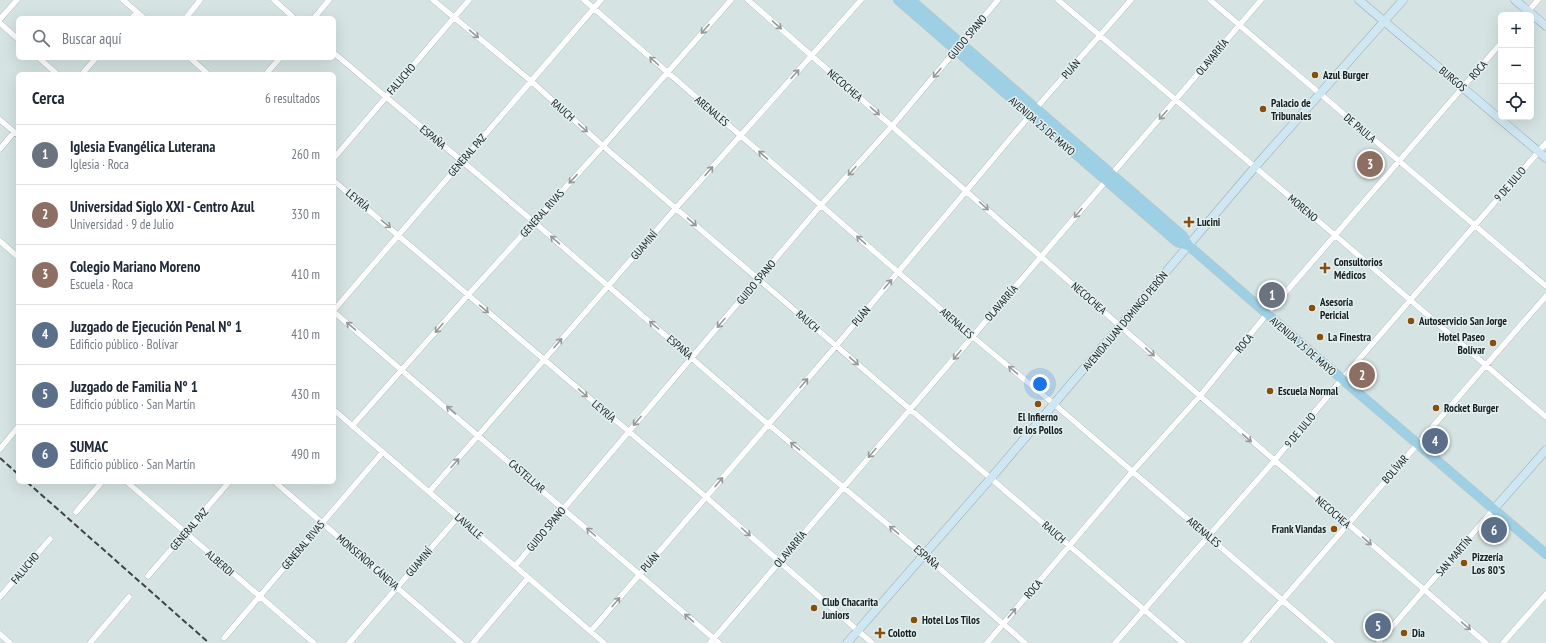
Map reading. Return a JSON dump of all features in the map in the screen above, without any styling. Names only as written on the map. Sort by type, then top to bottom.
[{"type":"main road","name":"AVENIDA 25 DE MAYO","points":[[898,0],[958,48],[1108,177],[1183,236],[1189,246],[1546,554]]},
{"type":"main road","name":"AVENIDA 25 DE MAYO","points":[[911,0],[958,48]]},
{"type":"main road","name":"BURGOS","points":[[1359,0],[1546,158]]},
{"type":"main road","name":"AVENIDA JUAN DOMINGO PERÓN","points":[[847,643],[991,478],[1255,167],[1403,0]]},
{"type":"main road","points":[[1515,0],[1526,12]]},
{"type":"main road","points":[[1534,18],[1546,26]]},
{"type":"main road","name":"SAN MARTÍN","points":[[1494,509],[1546,450]]},
{"type":"street","points":[[0,19],[16,0]]},
{"type":"street","points":[[123,0],[142,16]]},
{"type":"street","points":[[188,16],[200,0]]},
{"type":"street","points":[[274,0],[292,16]]},
{"type":"street","points":[[316,16],[329,0]]},
{"type":"street","name":"RAUCH","points":[[433,0],[531,81],[603,146],[1183,643]]},
{"type":"street","name":"FALUCHO","points":[[336,156],[470,0]]},
{"type":"street","name":"ARENALES","points":[[584,0],[898,272],[1208,535],[1332,643]]},
{"type":"street","name":"GENERAL PAZ","points":[[336,309],[601,0]]},
{"type":"street","name":"GENERAL RIVAS","points":[[352,426],[603,146],[731,0]]},
{"type":"street","name":"NECOCHEA","points":[[748,0],[1274,461],[1486,643]]},
{"type":"street","name":"GUAMINÍ","points":[[429,492],[676,208],[861,0]]},
{"type":"street","name":"GUIDO SPANO","points":[[515,566],[821,205],[892,126],[998,0]]},
{"type":"street","name":"MORENO","points":[[1058,0],[1546,417]]},
{"type":"street","name":"PUÁN","points":[[591,631],[836,346],[1033,112],[1131,0]]},
{"type":"street","name":"DE PAULA","points":[[1210,0],[1546,286]]},
{"type":"street","name":"OLAVARRÍA","points":[[714,642],[843,486],[910,410],[1261,0]]},
{"type":"street","points":[[1528,12],[1538,0]]},
{"type":"street","points":[[134,16],[137,12]]},
{"type":"street","points":[[0,23],[16,37]]},
{"type":"street","name":"ROCA","points":[[987,643],[1132,472],[1200,396],[1267,314],[1336,236],[1498,47]]},
{"type":"street","name":"ESPAÑA","points":[[336,55],[534,222],[1025,643]]},
{"type":"street","points":[[41,60],[55,72]]},
{"type":"street","points":[[84,72],[94,60]]},
{"type":"street","points":[[192,60],[206,72]]},
{"type":"street","points":[[268,72],[278,60]]},
{"type":"street","points":[[0,120],[16,134],[0,149]]},
{"type":"street","name":"9 DE JULIO","points":[[1114,643],[1274,461],[1342,379],[1546,143]]},
{"type":"street","name":"LEYRÍA","points":[[336,183],[399,234],[468,295],[706,497],[872,643]]},
{"type":"street","points":[[0,241],[16,255]]},
{"type":"street","name":"BOLÍVAR","points":[[1245,643],[1546,296]]},
{"type":"street","name":"CASTELLAR","points":[[336,313],[564,508],[714,642]]},
{"type":"street","name":"LAVALLE","points":[[336,412],[604,643]]},
{"type":"street","points":[[0,449],[16,429]]},
{"type":"street","name":"GENERAL RIVAS","points":[[224,638],[382,453]]},
{"type":"street","points":[[76,512],[100,484]]},
{"type":"street","name":"ALBERDI","points":[[129,484],[314,643]]},
{"type":"street","name":"GENERAL PAZ","points":[[148,576],[186,534],[227,484]]},
{"type":"street","name":"MONSEÑOR CÁNEVA","points":[[277,484],[462,643]]},
{"type":"street","name":"SAN MARTÍN","points":[[1378,643],[1494,509]]},
{"type":"street","name":"GUAMINÍ","points":[[349,643],[458,517]]},
{"type":"street","name":"FALUCHO","points":[[0,597],[50,539]]},
{"type":"street","points":[[472,643],[528,578]]},
{"type":"street","points":[[1503,643],[1546,594]]},
{"type":"street","points":[[90,643],[129,597]]},
{"type":"street","points":[[0,634],[10,643]]},
{"type":"railway","points":[[0,458],[16,472]]},
{"type":"railway","points":[[29,484],[209,643]]},
{"type":"place","name":"Azul Burger","points":[[1315,75]]},
{"type":"place","name":"Palacio de Tribunales","points":[[1263,109]]},
{"type":"place","name":"Colegio Mariano Moreno","points":[[1370,164]]},
{"type":"place","name":"Lucini","points":[[1189,222]]},
{"type":"place","name":"Consultorios Médicos","points":[[1325,268]]},
{"type":"place","name":"Iglesia Evangélica Luterana","points":[[1272,295]]},
{"type":"place","name":"Asesoría Pericial","points":[[1312,308]]},
{"type":"place","name":"Autoservicio San Jorge","points":[[1411,321]]},
{"type":"place","name":"La Finestra","points":[[1320,337]]},
{"type":"place","name":"Hotel Paseo Bolívar","points":[[1493,343]]},
{"type":"place","name":"Universidad Siglo XXI - Centro Azul","points":[[1362,375]]},
{"type":"place","name":"Escuela Normal","points":[[1270,391]]},
{"type":"place","name":"El Infierno de los Pollos","points":[[1038,404]]},
{"type":"place","name":"Rocket Burger","points":[[1436,408]]},
{"type":"place","name":"Juzgado de Ejecución Penal N° 1","points":[[1435,441]]},
{"type":"place","name":"Frank Viandas","points":[[1334,529]]},
{"type":"place","name":"SUMAC","points":[[1494,530]]},
{"type":"place","name":"Pizzería Los 80'S","points":[[1464,563]]},
{"type":"place","name":"Club Chacarita Juniors","points":[[814,608]]},
{"type":"place","name":"Hotel Los Tilos","points":[[914,620]]},
{"type":"place","name":"Juzgado de Familia N° 1","points":[[1378,626]]},
{"type":"place","name":"Colotto","points":[[880,633]]},
{"type":"place","name":"Dia","points":[[1404,633]]}]
